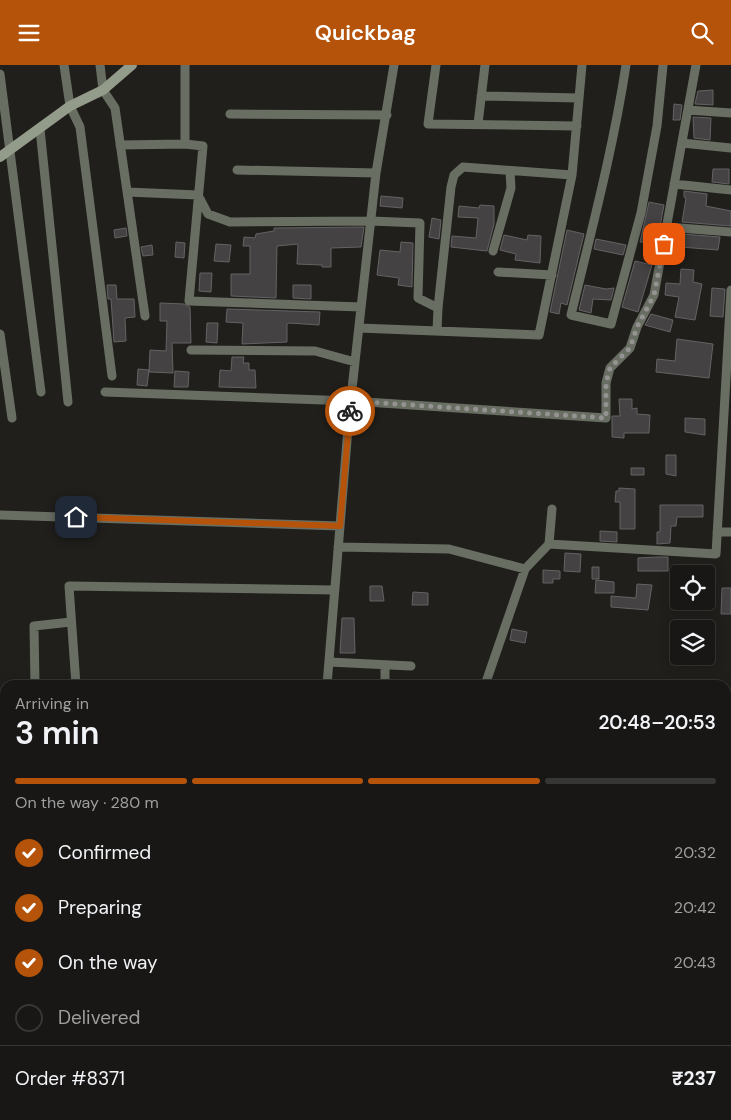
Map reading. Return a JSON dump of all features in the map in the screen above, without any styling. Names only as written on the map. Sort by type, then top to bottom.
[{"type":"street","points":[[64,65],[70,106],[80,127],[112,376]]},
{"type":"street","points":[[100,65],[103,90],[115,109],[145,316]]},
{"type":"street","points":[[4,154],[70,106],[103,90],[132,65]]},
{"type":"street","points":[[185,65],[185,144]]},
{"type":"street","points":[[327,680],[355,362],[376,173],[394,65]]},
{"type":"street","points":[[436,65],[428,125],[577,126]]},
{"type":"street","points":[[478,124],[485,65]]},
{"type":"street","points":[[359,328],[539,335],[572,175],[582,65]]},
{"type":"street","points":[[626,65],[597,212],[571,315],[611,324],[641,213],[657,126],[663,65]]},
{"type":"street","points":[[105,392],[351,401],[606,418],[606,383],[610,368],[630,348],[637,327],[654,295],[696,65]]},
{"type":"street","points":[[0,74],[4,154],[41,392]]},
{"type":"street","points":[[481,96],[579,97]]},
{"type":"street","points":[[688,110],[731,113]]},
{"type":"street","points":[[230,114],[387,115]]},
{"type":"street","points":[[40,129],[68,402]]},
{"type":"street","points":[[682,143],[731,148]]},
{"type":"street","points":[[120,145],[185,144],[203,147],[189,301],[362,307]]},
{"type":"street","points":[[437,331],[451,187],[454,175],[463,167],[572,175]]},
{"type":"street","points":[[237,169],[376,173]]},
{"type":"street","points":[[493,251],[511,188],[510,171]]},
{"type":"street","points":[[674,184],[731,190]]},
{"type":"street","points":[[127,192],[198,195]]},
{"type":"street","points":[[198,195],[208,214],[230,222],[371,221],[420,223],[418,299],[438,308]]},
{"type":"street","points":[[667,227],[731,232]]},
{"type":"street","points":[[498,272],[552,275]]},
{"type":"street","points":[[549,544],[716,554],[729,373],[731,290]]},
{"type":"street","points":[[0,334],[12,418]]},
{"type":"street","points":[[190,350],[315,351],[355,362]]},
{"type":"street","points":[[487,680],[524,569],[549,544],[552,509]]},
{"type":"street","points":[[0,515],[340,526]]},
{"type":"street","points":[[717,531],[731,532]]},
{"type":"street","points":[[338,547],[449,549],[524,569]]},
{"type":"street","points":[[76,680],[69,586],[335,590]]},
{"type":"street","points":[[35,680],[34,626],[71,622]]},
{"type":"street","points":[[329,662],[411,666]]},
{"type":"street","points":[[385,665],[385,680]]},
{"type":"building","points":[[713,90],[713,105],[695,104],[698,91]]},
{"type":"building","points":[[674,104],[682,105],[680,120],[673,120]]},
{"type":"building","points":[[693,117],[711,118],[710,140],[694,138]]},
{"type":"building","points":[[713,169],[729,169],[729,184],[712,182]]},
{"type":"building","points":[[684,191],[707,194],[706,206],[731,211],[731,226],[682,222],[686,198],[684,197]]},
{"type":"building","points":[[381,196],[403,198],[402,208],[380,206]]},
{"type":"building","points":[[649,202],[664,205],[657,243],[640,242]]},
{"type":"building","points":[[480,205],[494,206],[494,224],[487,251],[451,247],[452,236],[476,238],[478,218],[458,217],[459,206],[479,208]]},
{"type":"building","points":[[432,218],[441,220],[439,239],[429,237]]},
{"type":"building","points":[[364,227],[361,247],[331,248],[331,267],[297,264],[298,244],[277,246],[276,298],[231,296],[231,274],[250,274],[250,246],[243,246],[244,237],[255,238],[256,234],[274,231],[274,228]]},
{"type":"building","points":[[126,228],[127,236],[115,238],[114,230]]},
{"type":"building","points":[[567,230],[584,234],[567,305],[561,303],[559,314],[550,312]]},
{"type":"building","points":[[682,234],[720,237],[718,250],[681,247]]},
{"type":"building","points":[[504,235],[527,240],[528,235],[541,236],[540,263],[515,260],[516,254],[500,250]]},
{"type":"building","points":[[596,239],[626,245],[623,255],[594,249]]},
{"type":"building","points":[[176,242],[185,243],[184,258],[175,257]]},
{"type":"building","points":[[401,242],[413,243],[412,287],[398,285],[399,278],[377,275],[380,250],[400,252]]},
{"type":"building","points":[[216,244],[231,245],[229,262],[214,261]]},
{"type":"building","points":[[152,245],[153,255],[143,256],[141,247]]},
{"type":"building","points":[[635,261],[652,265],[638,312],[622,307]]},
{"type":"building","points":[[681,269],[694,270],[693,282],[702,284],[695,320],[675,317],[679,297],[665,295],[666,283],[680,284]]},
{"type":"building","points":[[200,273],[212,273],[211,292],[199,291]]},
{"type":"building","points":[[107,285],[116,285],[117,299],[134,299],[135,317],[125,318],[126,341],[114,342],[111,299],[108,299]]},
{"type":"building","points":[[293,285],[311,285],[311,299],[293,298]]},
{"type":"building","points":[[585,285],[606,289],[614,288],[611,300],[593,299],[591,313],[579,310]]},
{"type":"building","points":[[712,288],[725,289],[723,317],[710,316]]},
{"type":"building","points":[[160,303],[184,304],[190,307],[191,343],[172,343],[173,373],[149,372],[150,350],[166,351],[167,321],[160,321]]},
{"type":"building","points":[[227,309],[320,312],[319,325],[289,323],[287,324],[287,342],[242,344],[243,323],[226,322]]},
{"type":"building","points":[[651,314],[673,320],[670,332],[645,325]]},
{"type":"building","points":[[207,323],[218,323],[217,343],[206,342]]},
{"type":"building","points":[[677,339],[713,344],[709,378],[656,372],[657,359],[675,361]]},
{"type":"building","points":[[232,357],[244,357],[243,363],[249,363],[249,370],[255,370],[256,388],[219,387],[220,370],[231,371]]},
{"type":"building","points":[[138,369],[149,370],[147,386],[137,385]]},
{"type":"building","points":[[175,371],[189,372],[188,387],[174,387]]},
{"type":"building","points":[[619,399],[632,399],[632,409],[637,408],[637,414],[650,415],[649,433],[624,433],[624,438],[612,437],[612,416],[620,416]]},
{"type":"building","points":[[685,418],[705,419],[705,435],[685,432]]},
{"type":"building","points":[[666,455],[676,455],[676,476],[666,474]]},
{"type":"building","points":[[631,468],[644,468],[644,475],[631,475]]},
{"type":"building","points":[[619,488],[635,489],[635,529],[620,529],[620,502],[615,502],[616,491],[619,491]]},
{"type":"building","points":[[660,505],[703,505],[703,517],[677,517],[676,526],[671,526],[670,543],[657,544],[657,532],[660,532]]},
{"type":"building","points":[[600,531],[617,532],[617,542],[600,541]]},
{"type":"building","points":[[565,553],[581,554],[580,572],[564,571]]},
{"type":"building","points":[[668,557],[668,571],[638,571],[638,558]]},
{"type":"building","points":[[592,567],[599,567],[599,579],[592,579]]},
{"type":"building","points":[[543,570],[560,571],[560,579],[553,579],[553,583],[543,583]]},
{"type":"building","points":[[596,580],[614,582],[614,593],[595,593]]},
{"type":"building","points":[[637,584],[652,585],[648,610],[611,607],[611,596],[636,598]]},
{"type":"building","points":[[370,586],[382,586],[384,601],[370,601]]},
{"type":"building","points":[[722,588],[731,588],[731,614],[721,614]]},
{"type":"building","points":[[413,592],[428,593],[428,605],[412,605]]},
{"type":"building","points":[[342,618],[354,618],[355,653],[340,653]]},
{"type":"building","points":[[512,629],[527,632],[525,643],[510,640]]},
{"type":"way so far","points":[[350,411],[351,401],[606,418],[608,404],[606,383],[610,368],[630,348],[637,327],[654,295],[664,244]]},
{"type":"route","points":[[76,517],[340,526],[350,411]]}]
